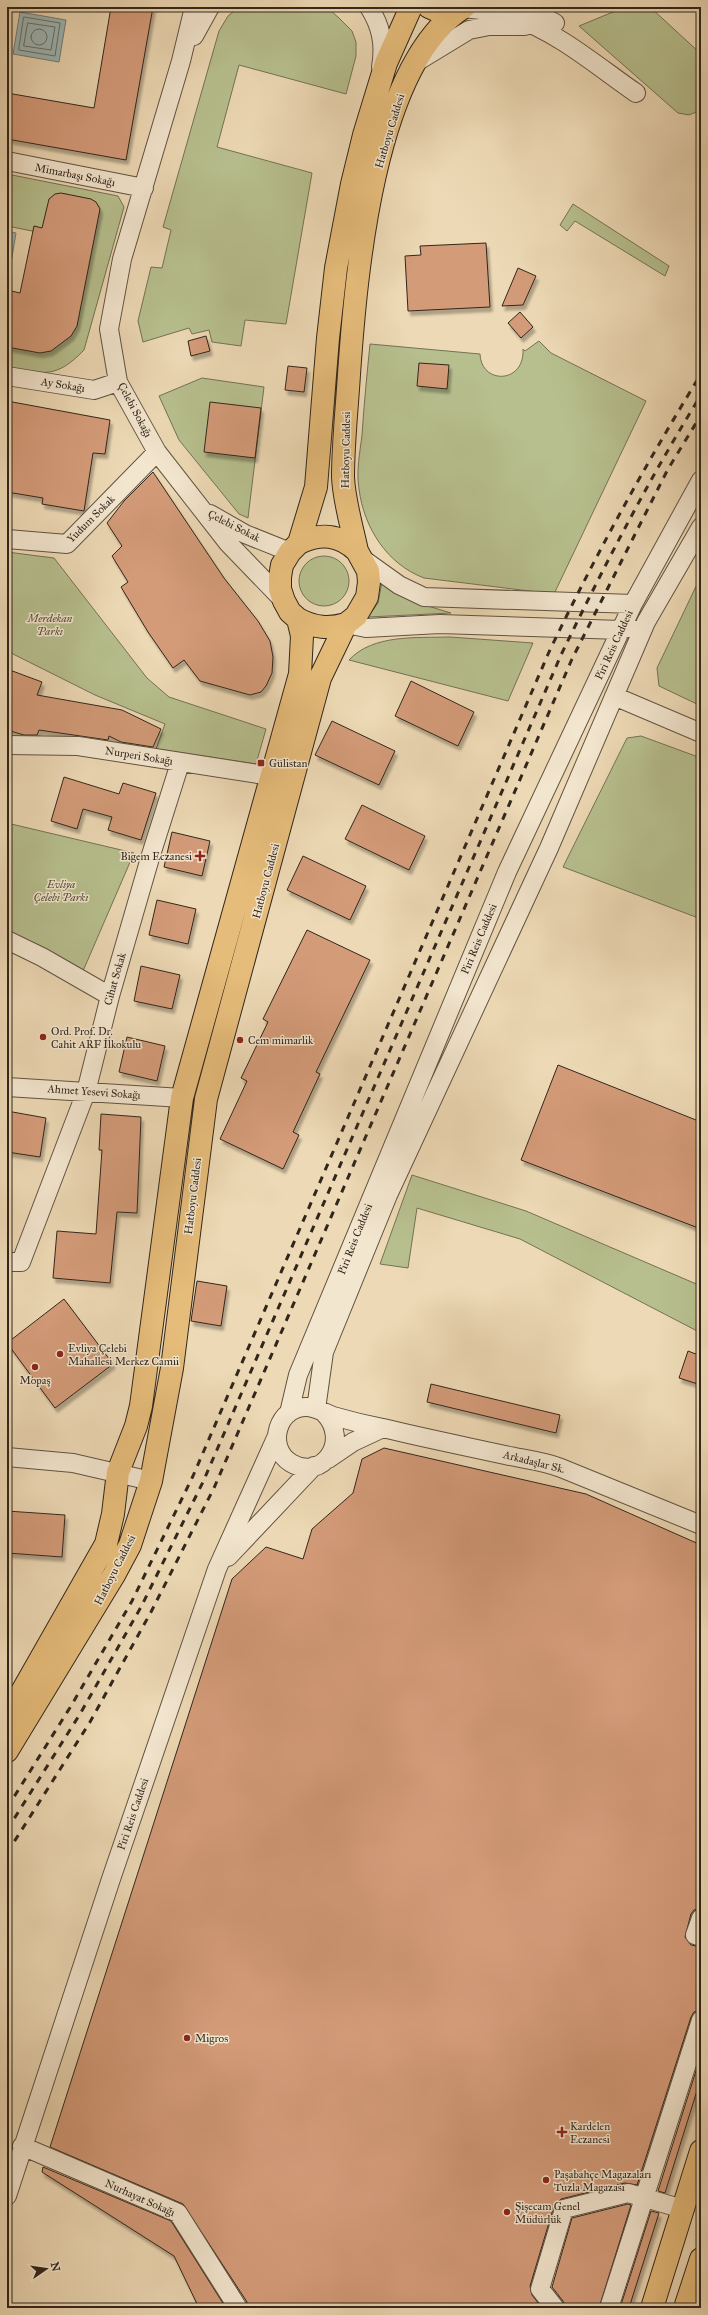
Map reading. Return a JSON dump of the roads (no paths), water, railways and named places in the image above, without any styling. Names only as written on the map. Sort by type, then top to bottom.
[{"type":"main road","name":"Hatboyu Caddesi","points":[[7,1718],[106,1544],[113,1514],[118,1472],[141,1406],[182,1098],[300,674],[302,636],[298,619],[290,612],[284,601],[280,589],[280,577],[282,565],[295,548],[316,487],[328,338],[336,268],[352,184],[386,63],[412,7]]},
{"type":"main road","points":[[429,7],[438,11],[461,9]]},
{"type":"main road","name":"Hatboyu Caddesi","points":[[7,1751],[114,1575],[130,1545],[151,1481],[172,1368],[206,1099],[320,678],[346,624],[356,616],[366,597],[369,582],[361,555],[343,478],[352,340],[360,265],[373,190],[384,142],[400,95],[415,62],[445,20],[461,9]]},
{"type":"main road","points":[[295,548],[312,538],[329,536],[349,543],[361,555]]},
{"type":"main road","points":[[298,619],[310,625],[321,627],[334,628],[346,624]]},
{"type":"main road","points":[[652,2308],[701,2151]]},
{"type":"main road","points":[[685,2308],[701,2259]]},
{"type":"street","points":[[181,61],[194,7]]},
{"type":"street","points":[[181,61],[210,7]]},
{"type":"street","points":[[369,7],[377,20],[382,37],[383,56],[379,85]]},
{"type":"street","points":[[461,9],[495,11],[550,33],[636,93],[556,24],[525,7]]},
{"type":"street","points":[[415,62],[469,30],[489,26],[535,26]]},
{"type":"street","name":"Çelebi Sokağı","points":[[181,61],[122,259],[109,328],[118,382],[157,452],[200,509],[228,543],[284,601]]},
{"type":"street","name":"Mimarbaşı Sokağı","points":[[7,161],[144,188]]},
{"type":"street","name":"Ay Sokağı","points":[[7,376],[94,390],[118,382]]},
{"type":"street","name":"Yudum Sokak","points":[[7,539],[67,544],[157,452]]},
{"type":"street","name":"Piri Reis Caddesi","points":[[289,1413],[298,1375],[504,879],[633,604],[701,480]]},
{"type":"street","name":"Çelebi Sokak","points":[[200,509],[245,534],[295,548]]},
{"type":"street","name":"Piri Reis Caddesi","points":[[320,1411],[324,1352],[385,1202],[549,848],[646,622],[701,527]]},
{"type":"street","points":[[346,624],[366,628],[440,624],[621,630],[646,622],[633,604],[424,597],[399,585],[361,555]]},
{"type":"street","points":[[614,696],[701,733]]},
{"type":"street","name":"Nurperi Sokağı","points":[[7,745],[78,746],[271,776]]},
{"type":"street","name":"Cihat Sokak","points":[[14,1262],[86,1092],[110,996],[150,858],[180,762]]},
{"type":"street","points":[[7,940],[42,957],[110,996]]},
{"type":"street","name":"Ahmet Yesevi Sokağı","points":[[7,1087],[182,1098]]},
{"type":"street","points":[[217,1569],[320,1463],[332,1453],[336,1436],[330,1420],[320,1411],[307,1407],[289,1413],[282,1419],[276,1438],[278,1447],[290,1462],[299,1466],[320,1463],[353,1442],[383,1428]]},
{"type":"street","name":"Arkadaşlar Sk.","points":[[320,1411],[383,1428],[557,1466],[701,1525]]},
{"type":"street","name":"Piri Reis Caddesi","points":[[7,2196],[110,1879],[217,1569],[276,1438]]},
{"type":"street","points":[[7,1457],[74,1463],[118,1472],[151,1481]]},
{"type":"street","points":[[701,1918],[695,1935],[701,1937]]},
{"type":"street","points":[[609,2308],[701,2020]]},
{"type":"street","name":"Nurhayat Sokağı","points":[[22,2146],[178,2213],[238,2308]]},
{"type":"street","points":[[555,2308],[540,2289],[564,2210],[628,2192],[683,2209]]},
{"type":"water","points":[[20,12],[66,20],[59,62],[13,54]]},
{"type":"water","points":[[7,231],[16,233],[11,263],[7,262]]},
{"type":"railway","points":[[7,1808],[71,1706],[132,1601],[193,1476],[549,652],[621,511],[701,374]]},
{"type":"railway","points":[[7,1830],[80,1714],[141,1607],[203,1482],[561,655],[628,523],[663,459],[701,395]]},
{"type":"railway","points":[[7,1853],[90,1722],[151,1612],[214,1488],[572,659],[668,469],[701,415]]},
{"type":"place","name":"Gülistan","points":[[261,763]]},
{"type":"place","name":"Bigem Eczanesi","points":[[200,856]]},
{"type":"place","name":"Ord. Prof. Dr. Cahit ARF İlkokulu","points":[[43,1037]]},
{"type":"place","name":"Cem mimarlik","points":[[240,1040]]},
{"type":"place","name":"Evliya Çelebi Mahallesi Merkez Camii","points":[[60,1354]]},
{"type":"place","name":"Mopaş","points":[[35,1367]]},
{"type":"place","name":"Migros","points":[[187,2038]]},
{"type":"place","name":"Kardelen Eczanesi","points":[[562,2132]]},
{"type":"place","name":"Paşabahçe Magazaları Tuzla Magazası","points":[[546,2180]]},
{"type":"place","name":"Şişecam Genel Müdürlük","points":[[507,2212]]},
{"type":"park label","name":"Merdekan Parkı","points":[[50,624]]},
{"type":"park label","name":"Evliya Çelebi Parkı","points":[[61,890]]}]
